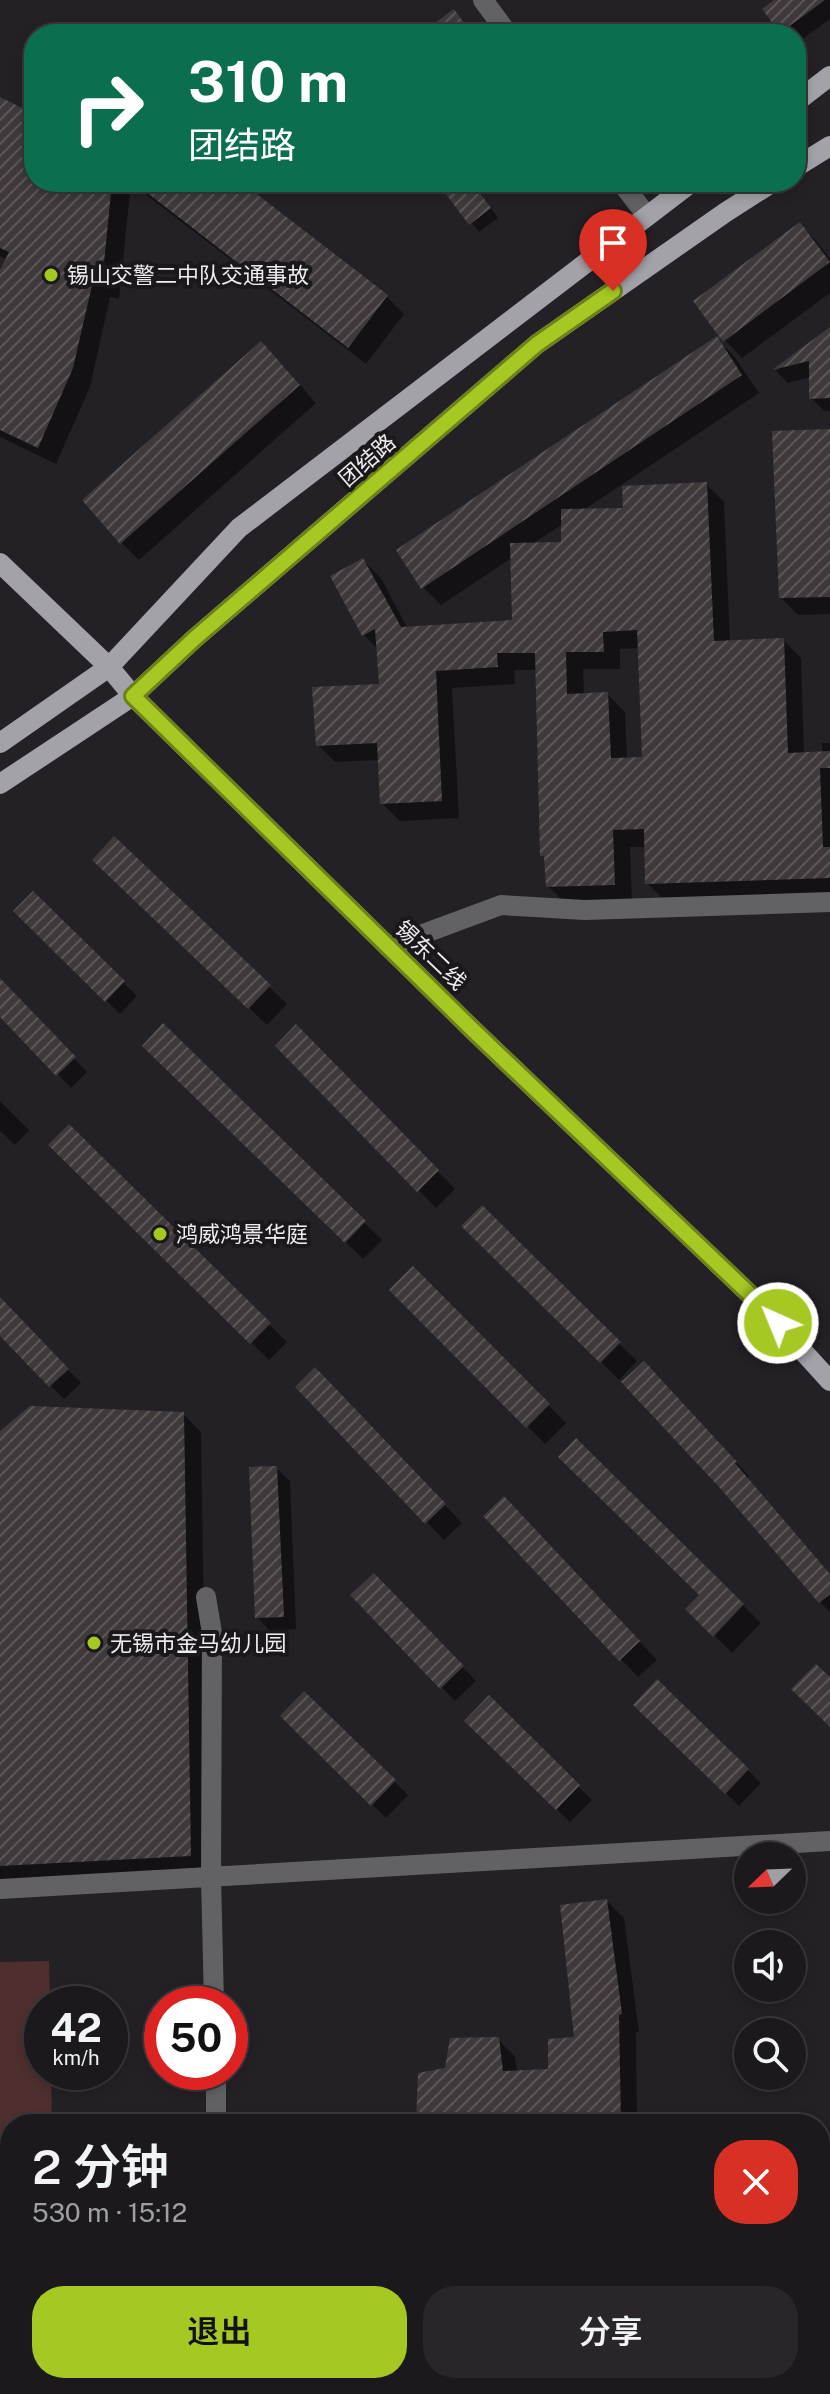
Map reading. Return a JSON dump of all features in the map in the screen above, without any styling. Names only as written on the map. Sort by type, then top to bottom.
[{"type":"main road","points":[[806,94],[830,76]]},
{"type":"main road","points":[[806,161],[830,146]]},
{"type":"main road","name":"团结路","points":[[0,743],[109,667],[239,528],[679,192]]},
{"type":"main road","name":"团结路","points":[[0,784],[133,696],[194,639],[537,344],[758,192]]},
{"type":"main road","name":"锡东二线","points":[[0,563],[109,667],[133,696],[388,947],[760,1304],[830,1381]]},
{"type":"street","points":[[483,0],[501,24]]},
{"type":"street","points":[[629,192],[647,216]]},
{"type":"street","points":[[388,947],[501,905],[585,910],[830,902]]},
{"type":"street","points":[[206,1597],[212,1633],[214,1986]]},
{"type":"street","points":[[0,1889],[830,1841]]},
{"type":"street","points":[[216,2090],[216,2114]]},
{"type":"shaded area","points":[[49,1961],[50,1986],[24,1986],[24,2090],[51,2090],[52,2114],[0,2114],[0,1962]]},
{"type":"building","points":[[774,0],[825,0],[792,24],[773,24],[762,9]]},
{"type":"building","points":[[454,9],[465,24],[434,24]]},
{"type":"building","name":"锡山交警二中队交通事故","points":[[0,97],[24,109],[24,192],[111,192],[102,283],[93,281],[73,368],[38,448],[0,430],[0,270],[9,252],[0,248]]},
{"type":"building","points":[[146,192],[254,192],[388,295],[348,348]]},
{"type":"building","points":[[444,192],[479,192],[491,208],[469,225]]},
{"type":"building","points":[[800,222],[830,262],[723,342],[693,301]]},
{"type":"building","points":[[830,327],[830,398],[809,399],[809,361],[772,370]]},
{"type":"building","points":[[717,336],[742,375],[421,589],[396,550]]},
{"type":"building","points":[[261,341],[300,385],[120,544],[82,500]]},
{"type":"building","points":[[830,429],[830,597],[779,598],[772,431]]},
{"type":"building","points":[[707,482],[714,641],[784,638],[788,753],[830,751],[830,768],[820,768],[823,847],[830,847],[830,878],[645,884],[644,829],[613,830],[615,885],[546,887],[544,856],[540,856],[535,653],[497,653],[498,667],[436,671],[442,801],[380,804],[377,743],[316,746],[312,687],[379,684],[375,629],[362,636],[330,576],[363,558],[401,627],[512,620],[510,543],[561,542],[561,509],[623,508],[622,486]],"holes":[[[637,630],[642,757],[611,758],[608,692],[567,694],[566,652],[604,652],[603,632]]]},
{"type":"building","points":[[114,836],[271,985],[248,1009],[92,860]]},
{"type":"building","points":[[33,891],[125,981],[105,1002],[13,911]]},
{"type":"building","points":[[0,978],[76,1057],[56,1076],[0,1017]]},
{"type":"building","points":[[163,1023],[366,1221],[345,1243],[142,1046]]},
{"type":"building","points":[[296,1024],[439,1170],[417,1192],[275,1046]]},
{"type":"building","name":"鸿威鸿景华庭","points":[[69,1124],[271,1323],[250,1344],[48,1145]]},
{"type":"building","points":[[482,1205],[621,1342],[600,1363],[461,1226]]},
{"type":"building","points":[[413,1266],[550,1404],[526,1428],[389,1290]]},
{"type":"building","points":[[0,1297],[69,1369],[49,1387],[0,1336]]},
{"type":"building","points":[[644,1361],[737,1462],[830,1574],[830,1594],[819,1603],[720,1488],[621,1382]]},
{"type":"building","points":[[315,1367],[446,1504],[425,1524],[295,1387]]},
{"type":"building","name":"无锡市金马幼儿园","points":[[30,1406],[184,1412],[191,1856],[0,1866],[0,1431]]},
{"type":"building","points":[[576,1438],[744,1604],[713,1637],[685,1609],[699,1595],[558,1457]]},
{"type":"building","points":[[277,1466],[284,1617],[255,1618],[249,1467]]},
{"type":"building","points":[[504,1496],[640,1641],[619,1661],[483,1516]]},
{"type":"building","points":[[374,1573],[464,1666],[440,1689],[350,1595]]},
{"type":"building","points":[[816,1664],[830,1677],[830,1727],[791,1689]]},
{"type":"building","points":[[657,1679],[749,1769],[725,1794],[633,1705]]},
{"type":"building","points":[[304,1691],[396,1780],[371,1806],[280,1716]]},
{"type":"building","points":[[489,1695],[580,1785],[556,1810],[464,1721]]},
{"type":"building","points":[[607,1899],[622,2014],[619,2015],[621,2114],[416,2114],[418,2073],[445,2068],[450,2038],[499,2037],[503,2071],[548,2069],[548,2039],[574,2037],[560,1905]]},
{"type":"place","name":"锡山交警二中队交通事故","points":[[51,275]]},
{"type":"place","name":"鸿威鸿景华庭","points":[[160,1234]]},
{"type":"place","name":"无锡市金马幼儿园","points":[[94,1643]]},
{"type":"route","points":[[613,291],[537,344],[194,639],[133,696],[473,1030],[778,1323]]}]
